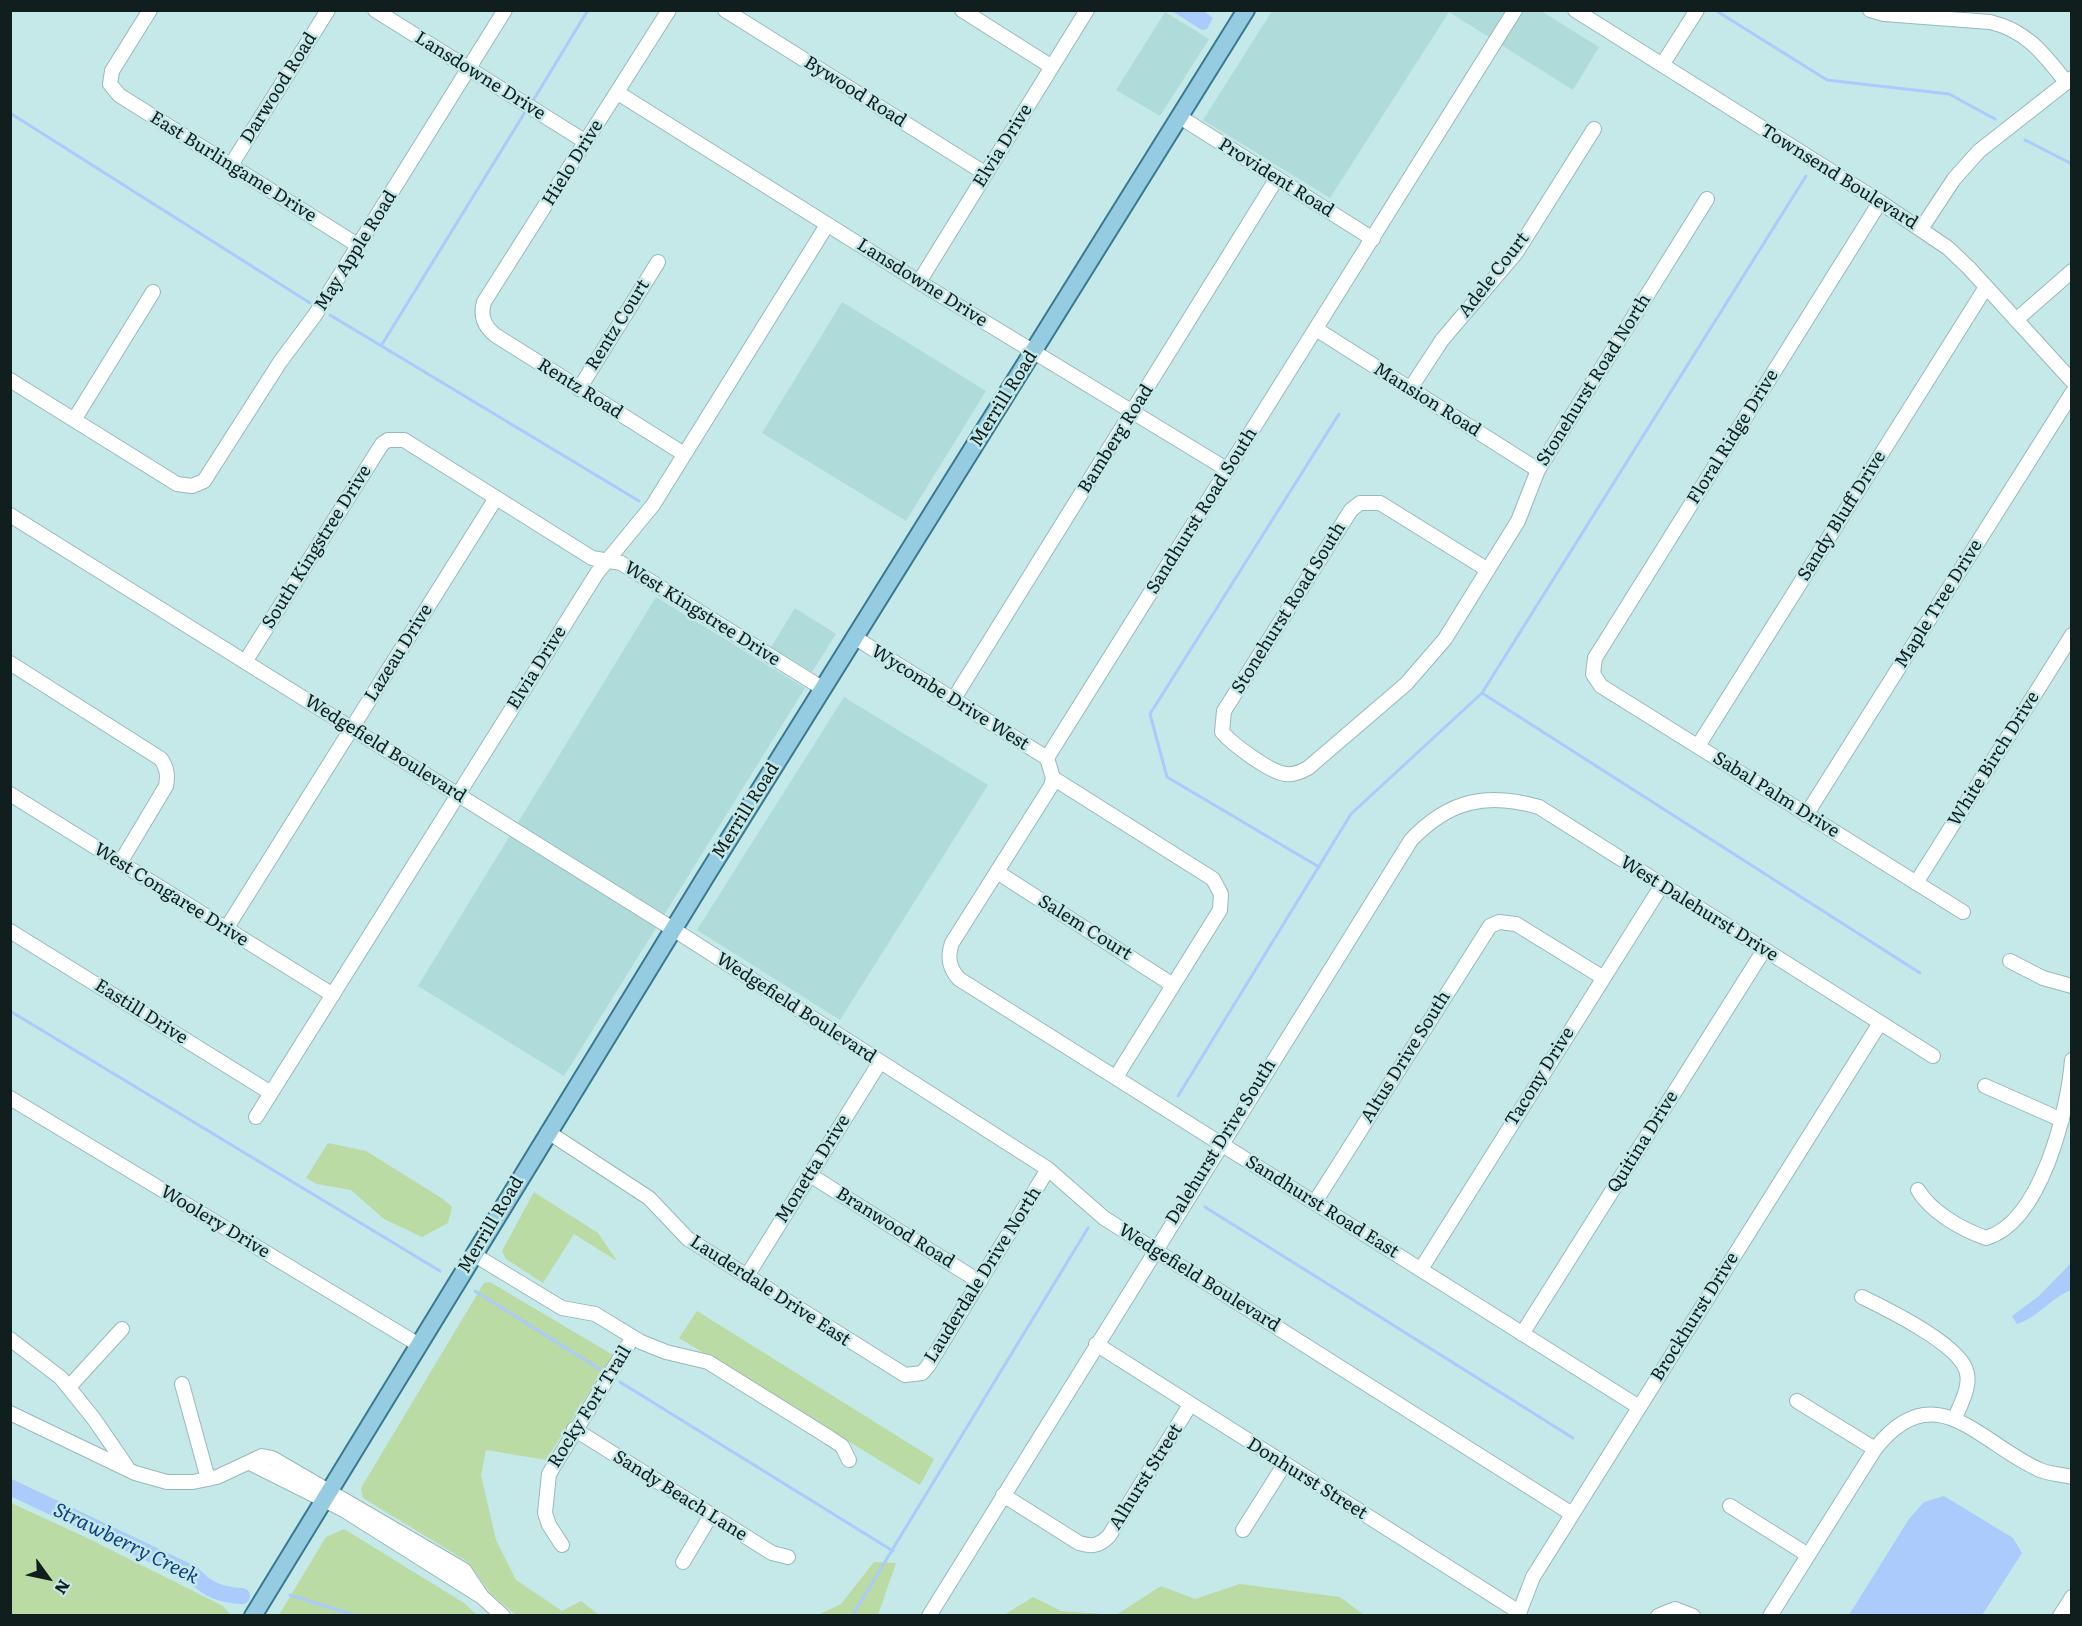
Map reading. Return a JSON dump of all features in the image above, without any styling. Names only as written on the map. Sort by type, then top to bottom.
[{"type":"main road","name":"Merrill Road","points":[[253,1616],[822,688],[1246,10]]},
{"type":"street","name":"East Burlingame Drive","points":[[150,10],[112,71],[110,84],[119,94],[359,246]]},
{"type":"street","name":"Darwood Road","points":[[231,165],[328,10]]},
{"type":"street","name":"Lansdowne Drive","points":[[375,10],[586,142]]},
{"type":"street","name":"May Apple Road","points":[[74,420],[177,484],[198,484],[210,474],[259,395],[315,315],[359,246],[505,10]]},
{"type":"street","name":"Hielo Drive","points":[[483,317],[484,302],[669,10]]},
{"type":"street","name":"Bywood Road","points":[[725,10],[986,174]]},
{"type":"street","points":[[962,10],[1052,67]]},
{"type":"street","name":"Elvia Drive","points":[[919,282],[1087,10]]},
{"type":"street","name":"Sandhurst Road South","points":[[1047,758],[1515,10]]},
{"type":"street","name":"Townsend Boulevard","points":[[1575,10],[1921,229],[1955,255],[2072,381]]},
{"type":"street","points":[[1662,65],[1697,10]]},
{"type":"street","points":[[1880,12],[1998,17],[2030,40],[2068,80],[1979,151],[1954,179],[1921,229]]},
{"type":"street","name":"Lansdowne Drive","points":[[618,93],[919,282],[1228,470]]},
{"type":"street","name":"Provident Road","points":[[1180,117],[1373,239]]},
{"type":"street","name":"Adele Court","points":[[1410,389],[1442,340],[1516,253],[1594,129]]},
{"type":"street","name":"Bamberg Road","points":[[953,700],[1277,178]]},
{"type":"street","name":"Stonehurst Road North","points":[[1296,774],[1308,768],[1406,684],[1445,639],[1518,521],[1538,470],[1707,199]]},
{"type":"street","name":"Floral Ridge Drive","points":[[1593,674],[1595,658],[1880,202]]},
{"type":"street","name":"Elvia Drive","points":[[256,1117],[597,573],[653,505],[827,225]]},
{"type":"street","name":"Rentz Court","points":[[579,389],[658,262]]},
{"type":"street","points":[[2016,320],[2072,271]]},
{"type":"street","name":"Sandy Bluff Drive","points":[[1698,746],[1986,287]]},
{"type":"street","points":[[10,380],[74,420],[153,292]]},
{"type":"street","name":"Rentz Road","points":[[483,317],[486,327],[495,335],[684,454]]},
{"type":"street","name":"Mansion Road","points":[[1316,329],[1538,470]]},
{"type":"street","name":"Maple Tree Drive","points":[[1806,814],[2072,393]]},
{"type":"street","name":"West Kingstree Drive","points":[[394,439],[404,440],[592,558],[621,563],[822,688]]},
{"type":"street","name":"South Kingstree Drive","points":[[245,662],[382,444],[394,439]]},
{"type":"street","name":"Lazeau Drive","points":[[226,929],[496,498]]},
{"type":"street","name":"Stonehurst Road South","points":[[1296,774],[1277,772],[1229,740],[1222,732],[1221,724],[1224,711],[1352,510],[1360,503],[1369,501],[1380,503],[1488,570]]},
{"type":"street","name":"Wedgefield Boulevard","points":[[10,515],[673,929],[1048,1169],[1096,1212],[1154,1250],[1572,1514]]},
{"type":"street","name":"White Birch Drive","points":[[1916,883],[2072,635]]},
{"type":"street","name":"Wycombe Drive West","points":[[854,637],[1047,758]]},
{"type":"street","points":[[10,663],[160,759],[168,776],[166,786],[120,863]]},
{"type":"street","name":"Sabal Palm Drive","points":[[1593,674],[1601,686],[1963,912]]},
{"type":"street","points":[[997,872],[1051,786],[1053,778],[1047,758]]},
{"type":"street","points":[[1053,778],[1213,879],[1221,894],[1220,910],[1116,1077]]},
{"type":"street","name":"West Congaree Drive","points":[[10,794],[333,995]]},
{"type":"street","name":"West Dalehurst Drive","points":[[1455,807],[1495,799],[1539,807],[1933,1056]]},
{"type":"street","name":"Dalehurst Drive South","points":[[929,1616],[1154,1250],[1411,840],[1440,815],[1455,807]]},
{"type":"street","name":"Sandhurst Road East","points":[[997,872],[952,943],[949,962],[952,972],[959,979],[1639,1407]]},
{"type":"street","name":"Salem Court","points":[[997,872],[1173,985]]},
{"type":"street","name":"Tacony Drive","points":[[1421,1269],[1602,977],[1662,885]]},
{"type":"street","name":"Altus Drive South","points":[[1315,1202],[1486,930],[1499,921],[1516,924],[1602,977]]},
{"type":"street","name":"Eastill Drive","points":[[10,931],[271,1093]]},
{"type":"street","name":"Quitina Drive","points":[[1522,1334],[1764,950]]},
{"type":"street","points":[[2010,961],[2043,978],[2072,986]]},
{"type":"street","name":"Brockhurst Drive","points":[[1518,1614],[1533,1577],[1880,1023]]},
{"type":"street","points":[[1918,1190],[1926,1204],[1986,1238],[2011,1226],[2038,1182],[2062,1120],[2072,1060]]},
{"type":"street","name":"Monetta Drive","points":[[747,1276],[880,1062]]},
{"type":"street","points":[[1985,1086],[2062,1120]]},
{"type":"street","name":"Woolery Drive","points":[[10,1098],[419,1345]]},
{"type":"street","name":"Lauderdale Drive East","points":[[548,1132],[649,1198],[688,1239],[896,1371],[914,1375]]},
{"type":"street","name":"Lauderdale Drive North","points":[[914,1375],[928,1366],[1048,1169]]},
{"type":"street","name":"Branwood Road","points":[[810,1174],[980,1282]]},
{"type":"street","points":[[473,1254],[554,1304],[577,1312],[595,1314],[633,1337],[666,1352],[708,1362],[842,1446],[849,1460]]},
{"type":"street","points":[[1862,1297],[1879,1305],[1960,1357],[1968,1372],[1966,1392],[1955,1419]]},
{"type":"street","points":[[69,1387],[122,1329]]},
{"type":"street","name":"Rocky Fort Trail","points":[[562,1545],[549,1525],[545,1513],[545,1497],[551,1467],[633,1337]]},
{"type":"street","points":[[10,1340],[32,1354],[69,1387],[94,1419],[122,1462],[131,1471]]},
{"type":"street","name":"Donhurst Street","points":[[1096,1344],[1518,1614]]},
{"type":"street","points":[[182,1384],[208,1479]]},
{"type":"street","points":[[1797,1401],[1875,1449]]},
{"type":"street","name":"Alhurst Street","points":[[1004,1495],[1079,1543],[1091,1546],[1101,1544],[1109,1536],[1190,1406]]},
{"type":"street","points":[[10,1413],[131,1471],[167,1482],[193,1482],[208,1479],[262,1456],[272,1458],[327,1495],[464,1570],[482,1597],[503,1616]]},
{"type":"street","points":[[1770,1616],[1875,1449],[1889,1431],[1909,1419],[1930,1415],[1955,1419],[2041,1471],[2072,1477]]},
{"type":"street","name":"Sandy Beach Lane","points":[[574,1429],[772,1553],[788,1557]]},
{"type":"street","points":[[1243,1530],[1284,1465]]},
{"type":"street","points":[[1730,1506],[1809,1555]]},
{"type":"street","points":[[683,1562],[711,1515]]},
{"type":"street","points":[[2060,1616],[2072,1597]]},
{"type":"street","points":[[1658,1616],[1675,1609],[1693,1616]]},
{"type":"shaded area","points":[[1272,11],[1541,11],[1599,47],[1573,90],[1449,12],[1330,198],[1203,120]]},
{"type":"shaded area","points":[[1165,12],[1209,39],[1160,116],[1116,90]]},
{"type":"shaded area","points":[[842,302],[986,391],[906,521],[762,433]]},
{"type":"shaded area","points":[[656,597],[805,688],[564,1076],[418,986]]},
{"type":"shaded area","points":[[795,608],[836,634],[812,672],[771,647]]},
{"type":"shaded area","points":[[844,697],[988,785],[840,1020],[697,930]]},
{"type":"green space","points":[[328,1143],[366,1151],[443,1199],[452,1207],[448,1223],[422,1237],[384,1219],[351,1190],[317,1184],[306,1178]]},
{"type":"green space","points":[[534,1192],[598,1233],[617,1261],[574,1234],[543,1283],[506,1259],[502,1251]]},
{"type":"green space","points":[[490,1282],[613,1355],[546,1460],[486,1450],[481,1475],[496,1540],[516,1580],[562,1611],[581,1601],[599,1615],[516,1615],[491,1594],[468,1562],[363,1498],[361,1488],[484,1283]]},
{"type":"green space","points":[[697,1311],[934,1459],[920,1485],[679,1338]]},
{"type":"green space","points":[[11,1503],[223,1606],[231,1615],[11,1615]]},
{"type":"green space","points":[[344,1529],[464,1603],[477,1615],[279,1615],[326,1537]]},
{"type":"green space","points":[[874,1562],[896,1563],[878,1615],[818,1615],[841,1604]]},
{"type":"green space","points":[[1240,1584],[1340,1597],[1364,1615],[1116,1615],[1161,1586],[1195,1599]]},
{"type":"green space","points":[[1033,1597],[1061,1611],[1116,1615],[1004,1615]]},
{"type":"water","points":[[1172,11],[1204,11],[1213,18],[1207,29],[1202,30]]},
{"type":"water","points":[[2071,1263],[2071,1290],[2017,1324],[2012,1316],[2039,1296]]},
{"type":"water","points":[[10,1484],[32,1497],[11,1493]]},
{"type":"water","points":[[1944,1496],[2013,1538],[2022,1553],[1982,1615],[1849,1615],[1909,1519],[1924,1502]]},
{"type":"waterway","points":[[531,104],[588,10]]},
{"type":"waterway","points":[[1715,10],[1827,80],[1949,94],[1995,119]]},
{"type":"waterway","points":[[381,346],[527,109]]},
{"type":"waterway","points":[[10,113],[310,303]]},
{"type":"waterway","points":[[2025,140],[2072,164]]},
{"type":"waterway","points":[[1806,176],[1482,693],[1920,973]]},
{"type":"waterway","points":[[330,315],[639,501]]},
{"type":"waterway","points":[[1319,867],[1167,777],[1150,714],[1339,414]]},
{"type":"waterway","points":[[1178,1096],[1351,814],[1482,693]]},
{"type":"waterway","points":[[10,1011],[440,1271]]},
{"type":"waterway","points":[[1205,1207],[1573,1438]]},
{"type":"waterway","points":[[852,1616],[1088,1228]]},
{"type":"waterway","points":[[475,1291],[601,1370]]},
{"type":"waterway","points":[[620,1382],[893,1551]]},
{"type":"waterway","name":"Strawberry Creek","points":[[10,1487],[193,1574],[215,1591],[242,1596]]},
{"type":"waterway","name":"Strawberry Creek","points":[[290,1595],[357,1616]]}]
